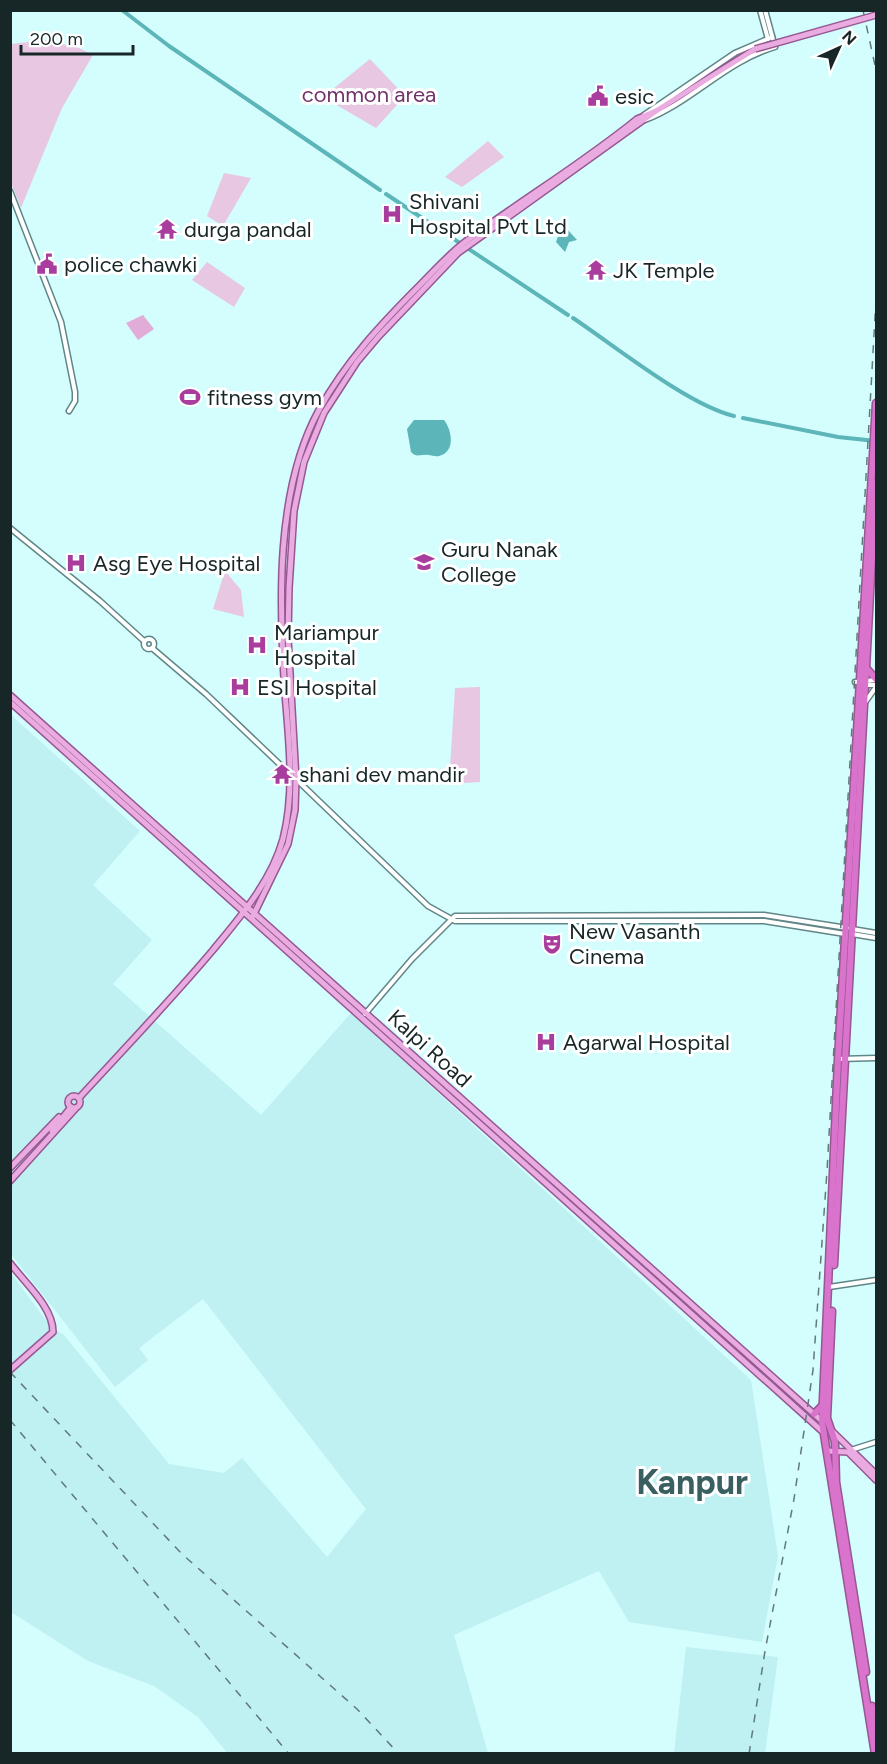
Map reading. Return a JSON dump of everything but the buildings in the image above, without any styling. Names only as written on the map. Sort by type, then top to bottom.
[{"type":"highway","points":[[875,1754],[823,1432],[828,1426],[831,1287],[841,1059],[864,682],[876,403]]},
{"type":"highway","points":[[856,810],[866,702],[864,682],[867,668],[866,626],[876,482]]},
{"type":"highway","points":[[867,668],[876,680]]},
{"type":"highway","points":[[831,1287],[823,1405],[835,1451],[836,1482],[876,1735]]},
{"type":"highway","points":[[814,1414],[823,1405]]},
{"type":"main road","points":[[253,916],[288,844],[295,810],[284,676],[282,588],[289,510],[298,460],[319,410],[352,358],[372,334],[463,246],[644,118],[755,49],[876,15]]},
{"type":"main road","name":"Kalpi Road","points":[[10,695],[246,910]]},
{"type":"main road","name":"Kalpi Road","points":[[10,702],[828,1426],[850,1451]]},
{"type":"main road","points":[[79,1098],[190,977],[246,910],[272,867],[283,839],[293,777]]},
{"type":"main road","name":"Kalpi Road","points":[[365,1015],[823,1432]]},
{"type":"main road","points":[[10,1176],[72,1106],[71,1097],[79,1098]]},
{"type":"main road","points":[[10,1168],[64,1113],[72,1106],[81,1104],[79,1098]]},
{"type":"main road","points":[[10,1181],[72,1106]]},
{"type":"main road","points":[[10,1263],[53,1322],[53,1332],[10,1370]]},
{"type":"main road","points":[[826,1451],[850,1451],[876,1474]]},
{"type":"main road","points":[[850,1451],[876,1480]]},
{"type":"street","points":[[760,10],[770,38]]},
{"type":"street","points":[[644,118],[661,114],[748,58],[771,49],[765,10]]},
{"type":"street","points":[[644,118],[735,53],[770,38]]},
{"type":"street","points":[[10,191],[61,322],[75,392],[75,401],[69,411]]},
{"type":"street","points":[[10,528],[100,601],[144,641],[152,640],[152,648],[206,694],[428,906],[449,919],[490,922],[764,921],[876,933]]},
{"type":"street","points":[[864,682],[876,680]]},
{"type":"street","points":[[864,682],[876,686],[866,702]]},
{"type":"street","points":[[365,1015],[449,919]]},
{"type":"street","points":[[849,931],[876,938]]},
{"type":"street","points":[[841,1059],[876,1058]]},
{"type":"street","points":[[831,1287],[876,1280]]},
{"type":"street","points":[[850,1451],[876,1443]]},
{"type":"shaded area","points":[[143,315],[154,329],[138,340],[126,323]]},
{"type":"shaded area","points":[[10,714],[140,831],[93,885],[152,940],[113,984],[261,1115],[351,1013],[751,1380],[778,1556],[762,1642],[629,1622],[599,1571],[454,1635],[488,1753],[228,1754],[198,1717],[154,1686],[88,1661],[11,1612],[11,1273],[51,1327],[64,1335],[169,1464],[224,1473],[242,1458],[327,1557],[366,1509],[203,1299],[139,1348],[148,1360],[115,1387],[11,1254]]},
{"type":"shaded area","points":[[686,1647],[778,1657],[765,1753],[674,1753]]},
{"type":"green space","points":[[45,40],[79,48],[93,55],[62,108],[21,208],[11,183],[11,44]]},
{"type":"green space","name":"common area","points":[[370,59],[405,96],[376,128],[323,97]]},
{"type":"green space","points":[[488,141],[504,157],[462,187],[445,177]]},
{"type":"green space","points":[[224,173],[251,178],[223,226],[207,216]]},
{"type":"green space","points":[[207,262],[245,288],[234,307],[192,280]]},
{"type":"green space","points":[[225,571],[241,590],[244,617],[213,609]]},
{"type":"green space","points":[[480,687],[480,782],[449,784],[455,688]]},
{"type":"water","points":[[554,227],[560,233],[567,229],[577,240],[569,242],[565,252],[556,242],[559,234]]},
{"type":"water","points":[[414,420],[444,420],[451,440],[444,454],[417,455],[411,452],[407,429]]},
{"type":"waterway","points":[[122,10],[169,46],[380,190]]},
{"type":"waterway","points":[[386,194],[568,315]]},
{"type":"waterway","points":[[573,318],[674,388],[716,410],[734,416]]},
{"type":"waterway","points":[[743,418],[838,437],[876,441]]},
{"type":"railway","points":[[863,10],[876,70]]},
{"type":"railway","points":[[749,1754],[765,1651],[794,1499],[813,1370],[827,1171],[876,299]]},
{"type":"railway","points":[[10,1372],[182,1554],[357,1709],[399,1754]]},
{"type":"railway","points":[[10,1420],[289,1754]]},
{"type":"place","name":"esic","points":[[598,96]]},
{"type":"place","name":"Shivani Hospital Pvt Ltd","points":[[392,214]]},
{"type":"place","name":"durga pandal","points":[[167,229]]},
{"type":"place","name":"police chawki","points":[[47,264]]},
{"type":"place","name":"JK Temple","points":[[596,270]]},
{"type":"place","name":"fitness gym","points":[[190,397]]},
{"type":"place","name":"Guru Nanak College","points":[[424,562]]},
{"type":"place","name":"Asg Eye Hospital","points":[[76,563]]},
{"type":"place","name":"Mariampur Hospital","points":[[257,645]]},
{"type":"place","name":"ESI Hospital","points":[[240,687]]},
{"type":"place","name":"shani dev mandir","points":[[282,774]]},
{"type":"place","name":"New Vasanth Cinema","points":[[552,944]]},
{"type":"place","name":"Agarwal Hospital","points":[[546,1042]]},
{"type":"district","name":"Kanpur","points":[[692,1482]]}]
